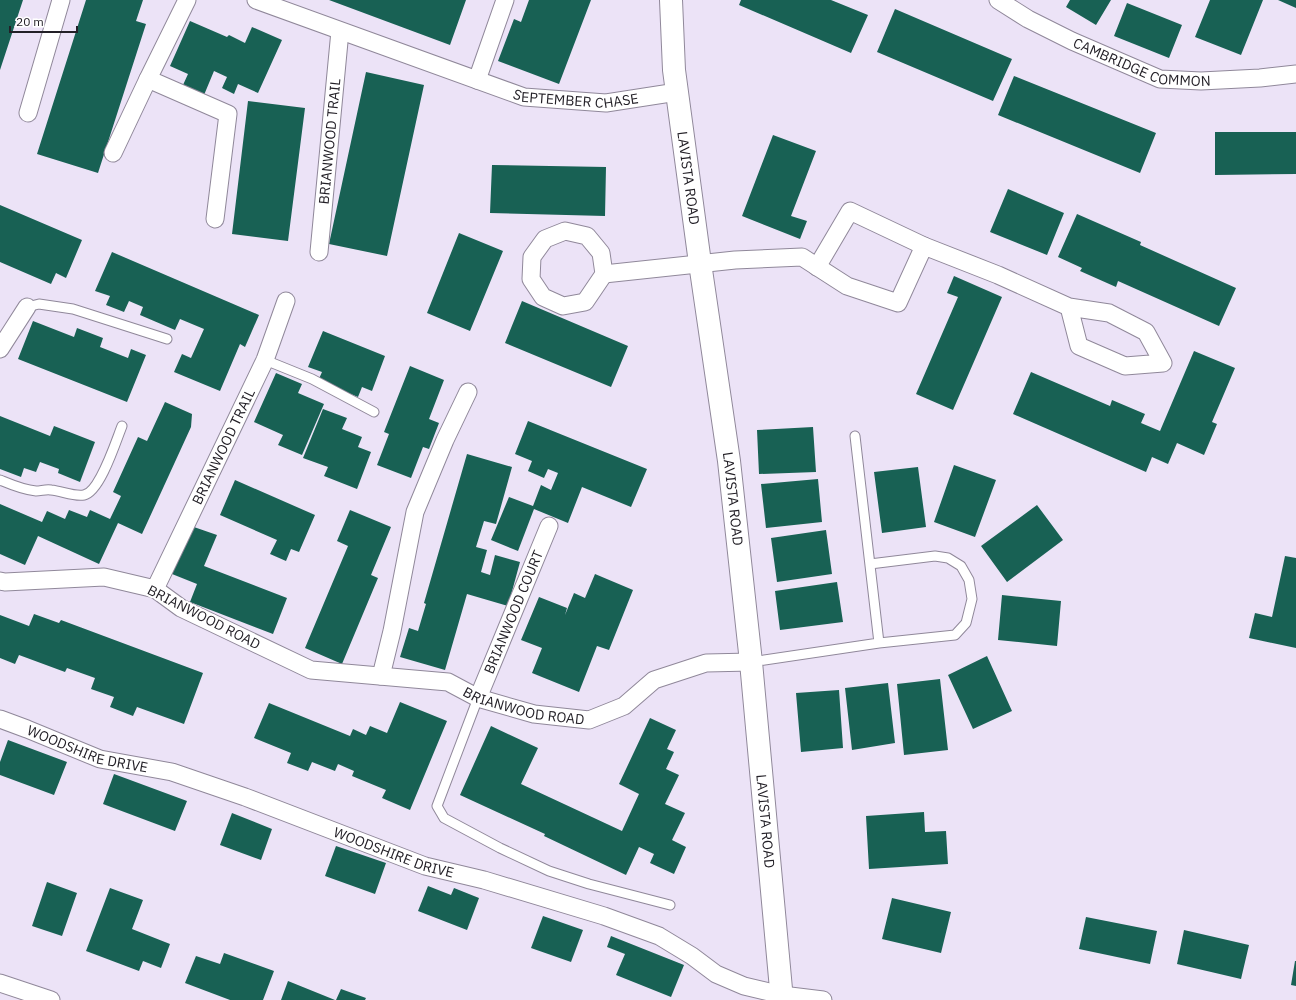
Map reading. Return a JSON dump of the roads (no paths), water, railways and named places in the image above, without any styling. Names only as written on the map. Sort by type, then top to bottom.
[{"type":"main road","name":"LAVISTA ROAD","points":[[671,0],[674,70],[729,461],[751,662],[782,997]]},
{"type":"street","points":[[28,113],[61,0]]},
{"type":"street","points":[[113,153],[187,0]]},
{"type":"street","name":"SEPTEMBER CHASE","points":[[256,0],[293,7],[340,31],[524,97],[606,103],[677,92]]},
{"type":"street","points":[[477,80],[505,0]]},
{"type":"street","name":"CAMBRIDGE COMMON","points":[[998,0],[1034,22],[1072,41],[1160,79],[1201,81],[1260,78],[1296,74]]},
{"type":"street","name":"BRIANWOOD TRAIL","points":[[319,252],[340,31]]},
{"type":"street","points":[[148,79],[228,114],[215,219]]},
{"type":"street","points":[[817,267],[850,211],[924,246],[998,275],[1069,307],[1109,312],[1146,332],[1163,363],[1125,366],[1079,346],[1069,307]]},
{"type":"street","points":[[604,274],[601,253],[586,236],[565,231],[545,239],[532,257],[531,279],[543,297],[563,306],[585,302],[604,274],[734,260],[802,257],[847,286],[898,303],[924,246]]},
{"type":"street","name":"BRIANWOOD TRAIL","points":[[155,589],[265,360],[286,301]]},
{"type":"street","points":[[0,349],[27,307]]},
{"type":"street","points":[[381,676],[392,631],[415,512],[445,440],[468,392]]},
{"type":"street","name":"BRIANWOOD COURT","points":[[478,698],[549,526]]},
{"type":"street","name":"BRIANWOOD ROAD","points":[[0,581],[104,577],[155,589],[181,608],[311,670],[448,682],[478,698],[534,714],[589,720],[624,706],[654,680],[706,663],[751,662]]},
{"type":"street","name":"WOODSHIRE DRIVE","points":[[0,719],[100,759],[172,772],[245,797],[425,866],[484,880],[604,916],[659,936],[692,956],[716,974],[744,986],[782,997],[823,1000]]},
{"type":"street","points":[[0,983],[51,1000]]},
{"type":"lane","points":[[27,307],[39,304],[73,309],[167,340]]},
{"type":"lane","points":[[265,360],[312,379],[374,412]]},
{"type":"lane","points":[[0,480],[26,490],[37,491],[49,489],[77,495],[86,495],[92,491],[99,482],[122,426]]},
{"type":"lane","points":[[855,436],[879,643]]},
{"type":"lane","points":[[751,662],[879,643],[955,635],[966,622],[972,599],[969,580],[961,566],[948,558],[935,556],[870,564]]},
{"type":"lane","points":[[478,698],[437,806],[444,818],[548,871],[589,884],[670,905]]}]
